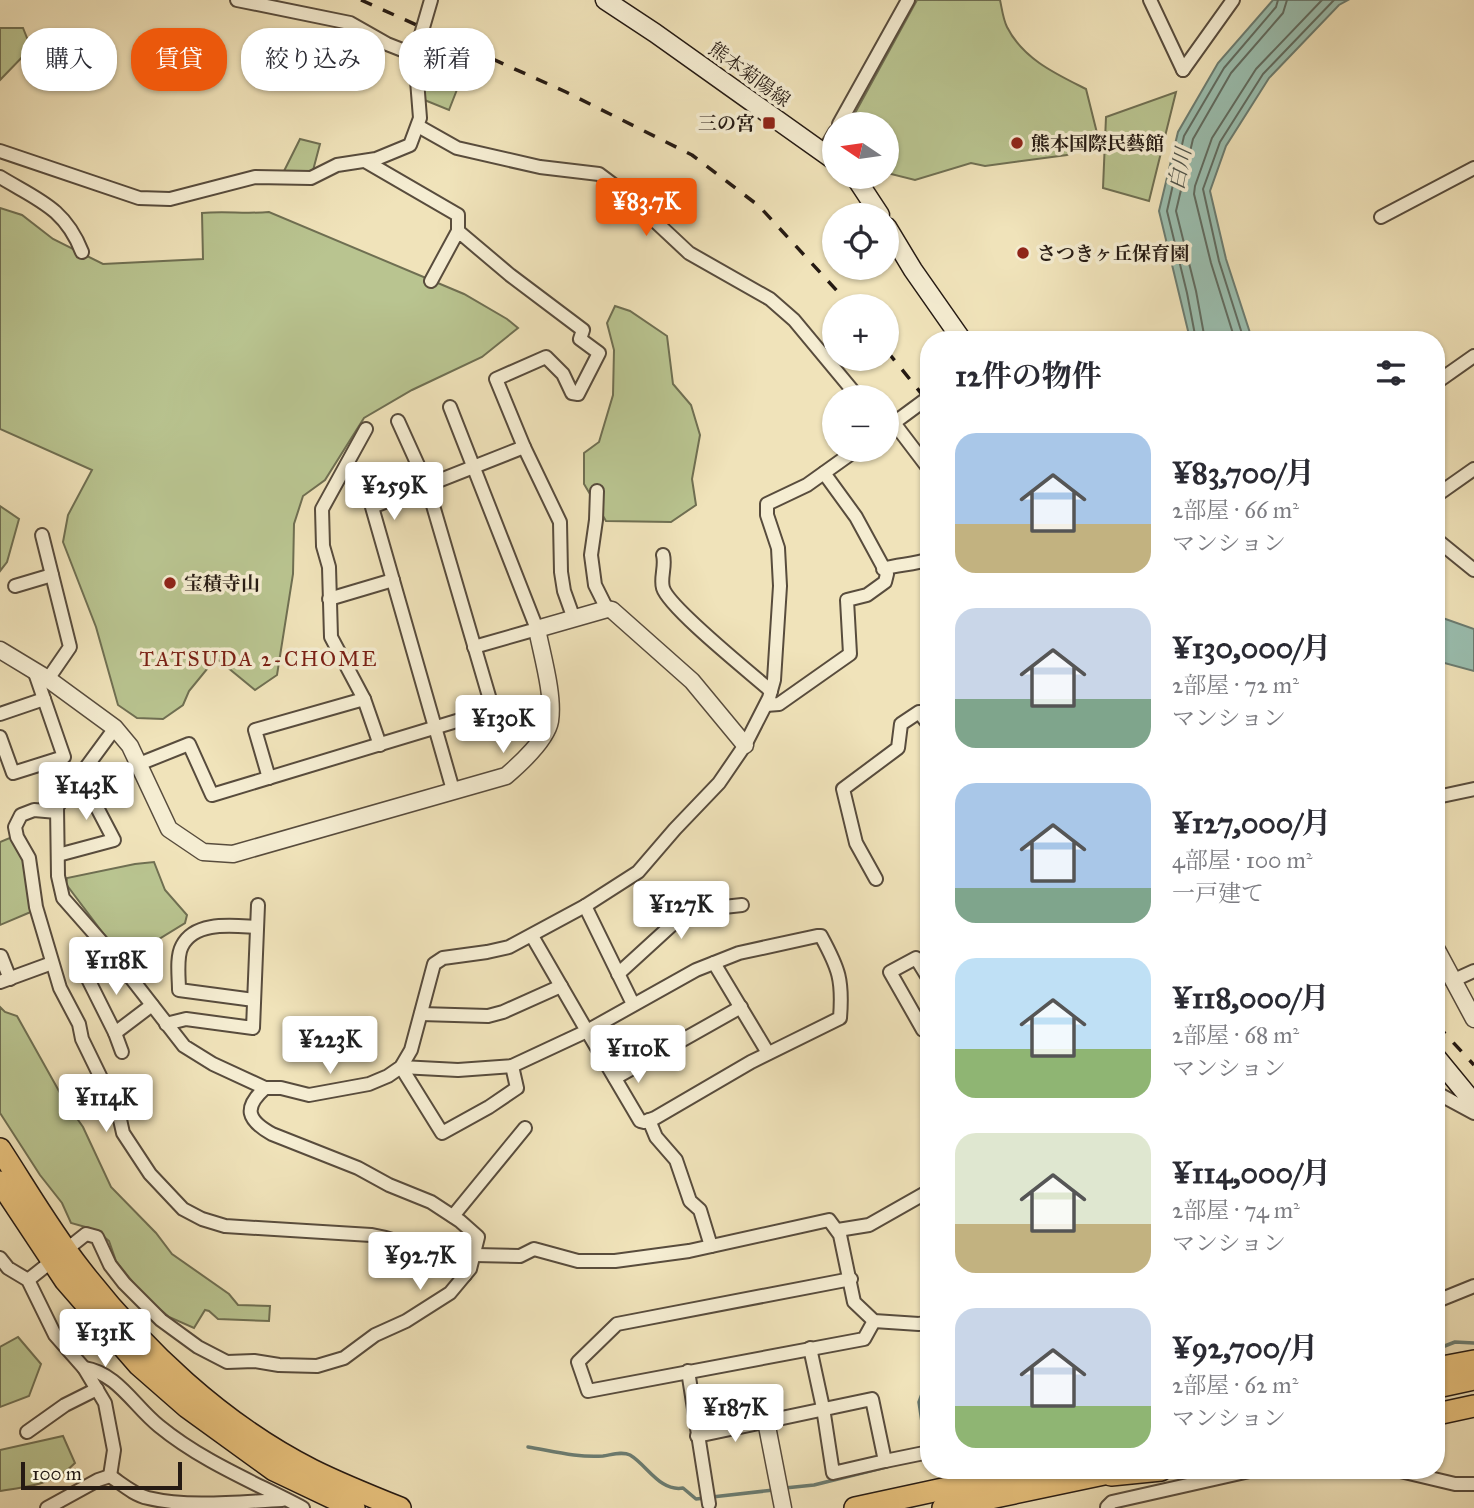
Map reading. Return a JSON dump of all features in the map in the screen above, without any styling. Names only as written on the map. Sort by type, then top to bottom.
[{"type":"highway","points":[[0,1149],[59,1255],[65,1280],[139,1365],[187,1408],[274,1470],[354,1508]]},
{"type":"highway","points":[[0,1182],[59,1255],[79,1269],[159,1358],[213,1406],[255,1436],[311,1470],[400,1508]]},
{"type":"highway","points":[[1445,1366],[1474,1361]]},
{"type":"highway","points":[[1445,1385],[1474,1379]]},
{"type":"highway","points":[[1445,1401],[1474,1396]]},
{"type":"highway","points":[[1445,1412],[1474,1406]]},
{"type":"highway","points":[[892,1500],[951,1479]]},
{"type":"highway","points":[[855,1508],[989,1479]]},
{"type":"highway","points":[[943,1508],[1079,1479]]},
{"type":"main road","name":"熊本菊陽線","points":[[605,0],[624,5],[822,152]]},
{"type":"main road","points":[[899,247],[956,331]]},
{"type":"main road","points":[[1445,1069],[1474,1103]]},
{"type":"main road","points":[[1445,1080],[1474,1103]]},
{"type":"street","points":[[237,0],[350,23],[399,49]]},
{"type":"street","points":[[423,28],[431,0]]},
{"type":"street","points":[[846,112],[908,0]]},
{"type":"street","points":[[1150,0],[1183,70],[1233,0]]},
{"type":"street","points":[[0,151],[139,198],[170,199],[255,177],[311,178],[337,165],[365,161],[410,145],[420,118],[418,91]]},
{"type":"street","points":[[418,126],[457,148],[540,167],[599,174],[627,195],[689,253],[742,282],[778,306],[794,320],[848,385]]},
{"type":"street","points":[[365,161],[458,215],[458,231],[431,281]]},
{"type":"street","points":[[1381,217],[1474,168]]},
{"type":"street","points":[[0,177],[56,211],[68,223],[82,252]]},
{"type":"street","points":[[458,231],[510,275],[583,330],[580,339],[599,353],[578,394],[572,393],[563,374],[546,356],[496,379],[524,447],[560,522],[561,572],[564,591],[574,619]]},
{"type":"street","points":[[1445,376],[1474,356]]},
{"type":"street","points":[[899,419],[920,403]]},
{"type":"street","points":[[0,650],[42,676],[114,728],[130,746],[169,829],[203,852],[233,854],[506,776],[534,750],[550,722],[549,693],[537,629],[450,407]]},
{"type":"street","points":[[139,764],[190,744],[212,795],[493,710],[427,485],[398,421]]},
{"type":"street","points":[[366,429],[322,509],[323,546],[329,567],[331,637],[364,699],[380,745]]},
{"type":"street","points":[[899,435],[920,459]]},
{"type":"street","points":[[453,790],[372,507],[524,447]]},
{"type":"street","points":[[114,728],[57,807],[58,876],[63,898],[114,956],[184,1046],[213,1064],[265,1088],[281,1088],[309,1095],[369,1084],[401,1067],[411,1050],[434,964],[443,958],[487,953],[509,947],[585,906],[638,872],[719,783],[745,745],[766,705],[774,680],[780,586],[778,548],[767,515],[767,504],[807,485],[839,462]]},
{"type":"street","points":[[1445,489],[1474,469]]},
{"type":"street","points":[[766,705],[779,704],[850,654],[847,600],[867,595],[884,582],[887,574],[856,517],[824,473]]},
{"type":"street","points":[[597,491],[596,520],[590,555],[595,585],[607,609]]},
{"type":"street","points":[[0,737],[13,773],[64,757],[44,699],[42,676],[70,647],[42,535]]},
{"type":"street","points":[[1445,546],[1474,570]]},
{"type":"street","points":[[663,555],[665,563],[662,585],[665,593],[681,612],[771,691]]},
{"type":"street","points":[[883,569],[902,563],[920,562]]},
{"type":"street","points":[[15,586],[52,575]]},
{"type":"street","points":[[329,599],[393,580]]},
{"type":"street","points":[[474,647],[607,609],[612,610],[692,681],[745,745]]},
{"type":"street","points":[[0,714],[44,699]]},
{"type":"street","points":[[269,778],[255,730],[364,699]]},
{"type":"street","points":[[876,879],[856,843],[843,789],[898,748],[901,724],[920,713]]},
{"type":"street","points":[[58,855],[114,840],[80,775]]},
{"type":"street","points":[[1445,795],[1474,789]]},
{"type":"street","points":[[57,812],[34,810],[22,815],[15,827],[17,837],[29,858],[36,907],[60,988],[119,1115],[122,1133],[150,1174],[183,1209],[202,1219],[225,1226],[387,1238],[408,1244],[465,1275]]},
{"type":"street","points":[[166,1024],[186,1019],[253,1028],[258,905]]},
{"type":"street","points":[[618,974],[687,912],[742,905]]},
{"type":"street","points":[[585,906],[633,1004]]},
{"type":"street","points":[[254,1000],[179,990],[180,948],[188,938],[212,925],[257,927]]},
{"type":"street","points":[[401,1067],[458,1070],[512,1066],[587,1031],[696,970],[739,953],[821,936],[837,965],[841,986],[840,1018],[644,1122],[639,1119],[587,1031],[532,936]]},
{"type":"street","points":[[1,956],[5,980],[52,963]]},
{"type":"street","points":[[114,956],[85,972],[122,1052]]},
{"type":"street","points":[[920,964],[916,958],[890,972],[920,1025]]},
{"type":"street","points":[[714,963],[768,1054]]},
{"type":"street","points":[[1445,970],[1474,1019]]},
{"type":"street","points":[[1452,981],[1474,971]]},
{"type":"street","points":[[421,1014],[488,1016],[561,986]]},
{"type":"street","points":[[115,1033],[152,1005]]},
{"type":"street","points":[[615,1078],[741,1007]]},
{"type":"street","points":[[401,1067],[442,1133],[517,1088],[512,1066]]},
{"type":"street","points":[[28,1280],[86,1234],[97,1237],[110,1265],[124,1283],[161,1320],[198,1347],[227,1362],[254,1361],[279,1365],[317,1366],[344,1358],[375,1335],[406,1321],[450,1293],[465,1275],[475,1255],[478,1237],[431,1202],[259,1126],[253,1121],[250,1109],[254,1098],[265,1088]]},
{"type":"street","points":[[1445,1097],[1474,1112]]},
{"type":"street","points":[[649,1120],[656,1137],[676,1160],[690,1202],[700,1210],[711,1246]]},
{"type":"street","points":[[453,1216],[525,1128]]},
{"type":"street","points":[[838,1230],[869,1225],[920,1196]]},
{"type":"street","points":[[475,1255],[520,1256],[534,1249],[578,1261],[615,1261],[690,1251],[829,1220],[838,1230],[854,1302],[874,1321],[920,1324]]},
{"type":"street","points":[[0,1258],[8,1268],[28,1280],[55,1335],[84,1368],[105,1403],[114,1450],[110,1476]]},
{"type":"street","points":[[851,1279],[617,1324],[578,1362],[588,1391],[863,1339],[874,1321]]},
{"type":"street","points":[[1445,1298],[1474,1286]]},
{"type":"street","points":[[810,1348],[833,1473],[920,1453]]},
{"type":"street","points":[[84,1368],[97,1370],[109,1377],[156,1424],[188,1449],[247,1482],[303,1508]]},
{"type":"street","points":[[688,1371],[709,1504]]},
{"type":"street","points":[[27,1432],[65,1405],[97,1389]]},
{"type":"street","points":[[697,1436],[872,1399],[885,1461]]},
{"type":"street","points":[[766,1421],[783,1508]]},
{"type":"street","points":[[47,1508],[110,1476],[147,1498],[186,1504],[288,1500]]},
{"type":"street","points":[[1107,1507],[1112,1502],[1211,1479]]},
{"type":"street","points":[[1434,1479],[1455,1484],[1474,1484]]},
{"type":"green space","points":[[917,0],[1000,0],[1007,27],[1022,48],[1041,64],[1086,89],[1098,137],[1067,155],[985,166],[971,163],[915,180],[900,176],[900,112],[856,112]]},
{"type":"green space","points":[[0,28],[21,28],[21,58],[0,80]]},
{"type":"green space","points":[[422,91],[456,91],[449,110],[422,99]]},
{"type":"green space","points":[[1176,92],[1149,201],[1103,188],[1106,117]]},
{"type":"green space","points":[[300,139],[320,144],[311,178],[281,177]]},
{"type":"green space","points":[[0,208],[22,215],[53,239],[103,264],[203,259],[202,213],[269,212],[464,294],[518,328],[482,357],[412,390],[364,418],[325,480],[303,496],[294,524],[293,574],[277,675],[255,690],[216,658],[189,691],[183,705],[163,719],[137,718],[118,705],[96,627],[63,542],[68,515],[92,470],[0,429]]},
{"type":"green space","points":[[615,306],[630,311],[667,336],[673,384],[691,405],[700,435],[692,479],[696,505],[671,522],[606,521],[584,484],[584,453],[599,442],[613,395],[614,350],[607,323]]},
{"type":"green space","points":[[0,506],[19,519],[7,562],[0,571]]},
{"type":"green space","points":[[12,837],[29,869],[33,911],[0,925],[0,842]]},
{"type":"green space","points":[[154,862],[165,890],[187,915],[185,923],[141,950],[121,957],[66,884],[67,878]]},
{"type":"green space","points":[[0,1007],[17,1016],[64,1100],[83,1127],[111,1187],[156,1233],[172,1254],[229,1294],[238,1305],[270,1306],[269,1321],[218,1319],[205,1310],[194,1328],[169,1317],[143,1295],[116,1261],[109,1241],[89,1228],[71,1223],[62,1203],[40,1175],[0,1113]]},
{"type":"green space","points":[[18,1337],[41,1364],[29,1396],[0,1407],[0,1347]]},
{"type":"green space","points":[[63,1436],[75,1463],[67,1470],[50,1480],[0,1491],[0,1450]]},
{"type":"water","name":"白川","points":[[1273,0],[1348,0],[1339,5],[1269,78],[1226,146],[1210,191],[1226,259],[1249,331],[1188,331],[1159,211],[1178,132],[1218,63]]},
{"type":"water","points":[[1445,619],[1474,629],[1474,671],[1445,663]]},
{"type":"waterway","points":[[1445,1346],[1455,1342],[1474,1343]]},
{"type":"waterway","points":[[920,1399],[920,1409]]},
{"type":"waterway","points":[[528,1447],[584,1456],[627,1454],[667,1486],[683,1488],[696,1499],[705,1498]]},
{"type":"waterway","points":[[785,1488],[814,1485],[890,1466]]},
{"type":"waterway","points":[[712,1497],[774,1490]]},
{"type":"railway","points":[[361,0],[566,92],[692,155],[759,206],[840,294]]},
{"type":"railway","points":[[899,366],[920,392]]},
{"type":"railway","points":[[1445,1034],[1474,1065]]},
{"type":"place","name":"三の宮","points":[[769,123]]},
{"type":"place","name":"熊本国際民藝館","points":[[1017,143]]},
{"type":"place","name":"さつきヶ丘保育園","points":[[1023,253]]},
{"type":"place","name":"宝積寺山","points":[[170,583]]},
{"type":"district","name":"TATSUDA 2-CHOME","points":[[259,659]]}]
